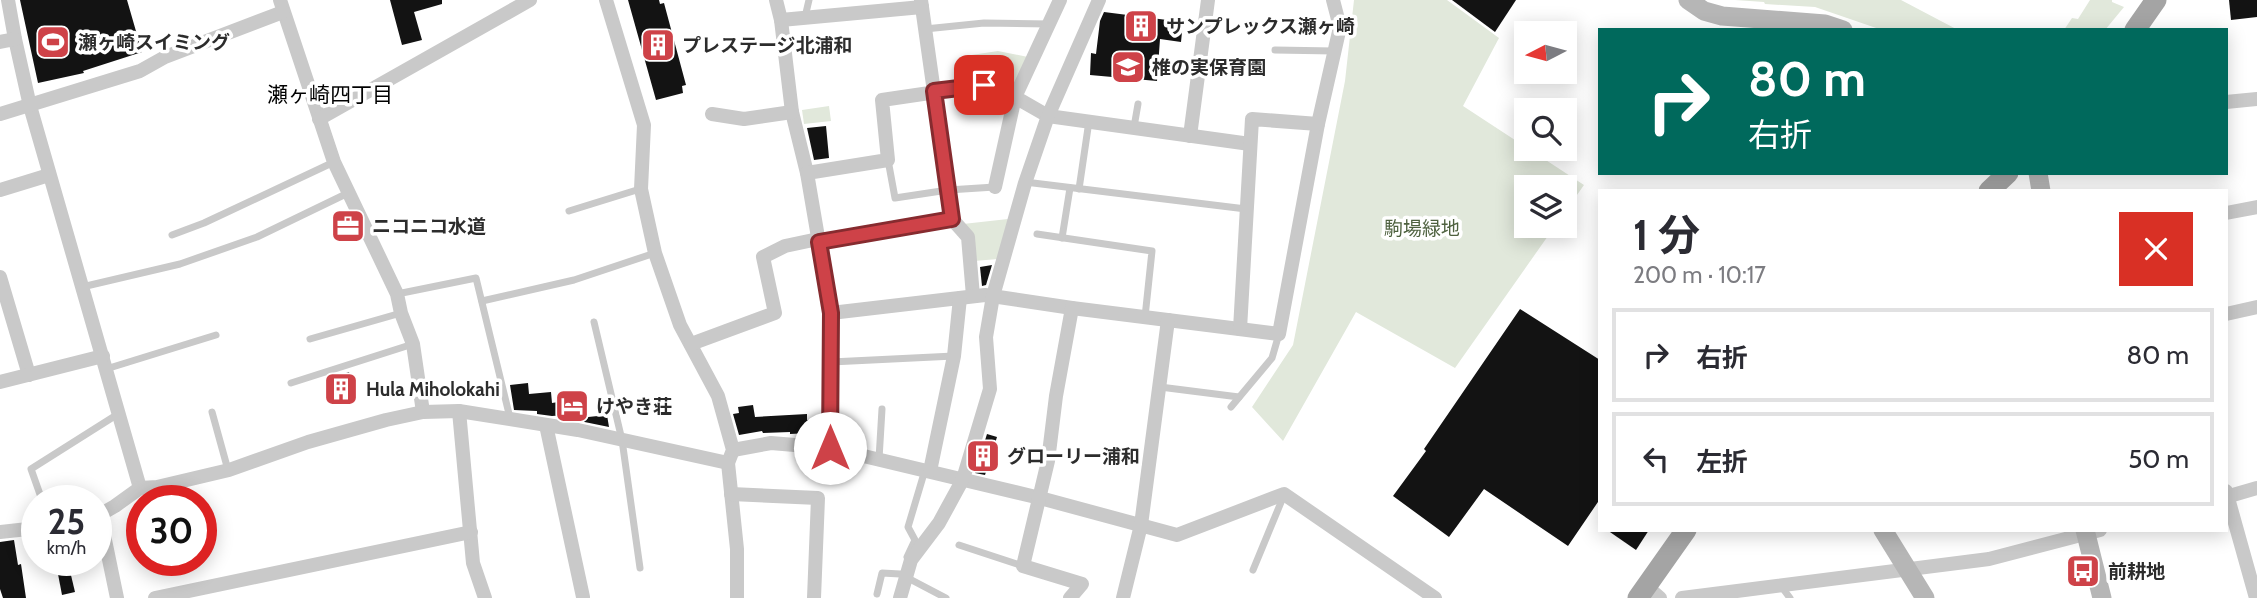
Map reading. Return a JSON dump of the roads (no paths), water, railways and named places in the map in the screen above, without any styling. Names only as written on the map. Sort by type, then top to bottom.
[{"type":"main road","points":[[2136,28],[2156,0]]},
{"type":"main road","points":[[1991,189],[2006,175]]},
{"type":"main road","points":[[1648,594],[1685,532]]},
{"type":"street","points":[[8,0],[7,41],[30,106],[139,485]]},
{"type":"street","points":[[319,119],[530,0]]},
{"type":"street","points":[[606,0],[644,125],[641,189],[655,253],[680,325],[718,396],[730,457],[737,549],[737,598]]},
{"type":"street","points":[[776,0],[781,20],[792,112],[807,173],[831,313],[830,448]]},
{"type":"street","points":[[995,187],[1015,97],[1060,0]]},
{"type":"street","points":[[901,598],[903,576],[911,560],[939,523],[962,479],[990,389],[986,337],[993,296],[1025,183],[1048,116],[1099,0]]},
{"type":"street","points":[[1190,135],[1208,0]]},
{"type":"street","points":[[831,313],[993,296],[1072,309],[1279,334],[1318,124],[1340,27],[1333,0]]},
{"type":"street","points":[[1688,0],[1704,11],[1722,16],[1825,24],[1837,28]]},
{"type":"street","points":[[781,20],[921,4],[952,219],[968,237],[967,297],[928,470]]},
{"type":"street","points":[[0,114],[140,71],[282,6],[334,162],[397,294],[413,344],[423,412]]},
{"type":"street","points":[[807,173],[888,160],[882,100],[984,85],[1015,97],[1048,116],[1250,144]]},
{"type":"street","points":[[2228,102],[2257,99]]},
{"type":"street","points":[[712,114],[744,119],[792,112]]},
{"type":"street","points":[[1240,329],[1252,119],[1318,124]]},
{"type":"street","points":[[0,190],[49,175]]},
{"type":"street","points":[[2228,213],[2257,207]]},
{"type":"street","points":[[691,344],[775,313],[762,257],[785,246],[952,219]]},
{"type":"street","points":[[0,277],[29,375]]},
{"type":"street","points":[[2228,314],[2257,307]]},
{"type":"street","points":[[1070,598],[1082,584],[1023,566],[1048,461],[1056,396],[1072,309]]},
{"type":"street","points":[[1123,598],[1141,526],[1168,320]]},
{"type":"street","points":[[0,382],[105,363]]},
{"type":"street","points":[[459,411],[473,563],[485,598]]},
{"type":"street","points":[[165,485],[229,470],[308,442],[386,419],[423,412],[459,411],[730,457],[771,443],[830,448],[1040,498],[1177,535],[1284,494],[1435,598]]},
{"type":"street","points":[[546,425],[583,597]]},
{"type":"street","points":[[2228,495],[2257,488]]},
{"type":"street","points":[[731,494],[818,498],[814,598]]},
{"type":"street","points":[[2228,502],[2256,598]]},
{"type":"street","points":[[0,532],[21,530]]},
{"type":"street","points":[[155,598],[471,532]]},
{"type":"street","points":[[1883,532],[1925,598]]},
{"type":"street","points":[[1682,598],[1786,592],[1907,570],[1989,559],[2087,532]]},
{"type":"street","points":[[2091,532],[2102,598]]},
{"type":"street","points":[[112,576],[117,598]]},
{"type":"lane","points":[[805,18],[809,0]]},
{"type":"lane","points":[[925,29],[984,23],[1049,24]]},
{"type":"lane","points":[[1275,50],[1335,51]]},
{"type":"lane","points":[[1134,128],[1138,104]]},
{"type":"lane","points":[[1079,189],[1089,121]]},
{"type":"lane","points":[[888,160],[895,198],[948,190],[995,187]]},
{"type":"lane","points":[[172,235],[204,223],[334,162]]},
{"type":"lane","points":[[1025,183],[1248,209]]},
{"type":"lane","points":[[1062,238],[1070,188]]},
{"type":"lane","points":[[569,211],[641,189]]},
{"type":"lane","points":[[82,287],[180,264],[257,237],[348,192]]},
{"type":"lane","points":[[1037,234],[1152,251],[1144,317]]},
{"type":"lane","points":[[482,301],[574,280],[655,253]]},
{"type":"lane","points":[[397,294],[476,278],[510,419]]},
{"type":"lane","points":[[310,338],[401,313]]},
{"type":"lane","points":[[594,322],[622,440],[640,568]]},
{"type":"lane","points":[[1231,407],[1272,358],[1279,334]]},
{"type":"lane","points":[[105,363],[216,335]]},
{"type":"lane","points":[[291,383],[413,344]]},
{"type":"lane","points":[[830,362],[954,356]]},
{"type":"lane","points":[[1160,387],[1239,397]]},
{"type":"lane","points":[[879,459],[882,409]]},
{"type":"lane","points":[[212,412],[229,470]]},
{"type":"lane","points":[[37,485],[31,469],[118,414]]},
{"type":"lane","points":[[903,576],[915,540],[908,527],[928,470]]},
{"type":"lane","points":[[1253,570],[1284,494]]},
{"type":"lane","points":[[959,545],[1023,566]]},
{"type":"lane","points":[[877,594],[882,573],[903,576],[946,598]]},
{"type":"place","name":"サンプレックス瀬ヶ崎","points":[[1141,26]]},
{"type":"place","name":"瀬ヶ崎スイミング","points":[[53,42]]},
{"type":"place","name":"プレステージ北浦和","points":[[658,45]]},
{"type":"place","name":"椎の実保育園","points":[[1128,67]]},
{"type":"place","name":"ニコニコ水道","points":[[348,226]]},
{"type":"place","name":"Hula Miholokahi","points":[[341,389]]},
{"type":"place","name":"けやき荘","points":[[572,406]]},
{"type":"place","name":"グローリー浦和","points":[[983,456]]},
{"type":"place","name":"前耕地","points":[[2083,571]]},
{"type":"district","name":"瀬ヶ崎四丁目","points":[[330,95]]},
{"type":"park label","name":"駒場緑地","points":[[1422,228]]}]
